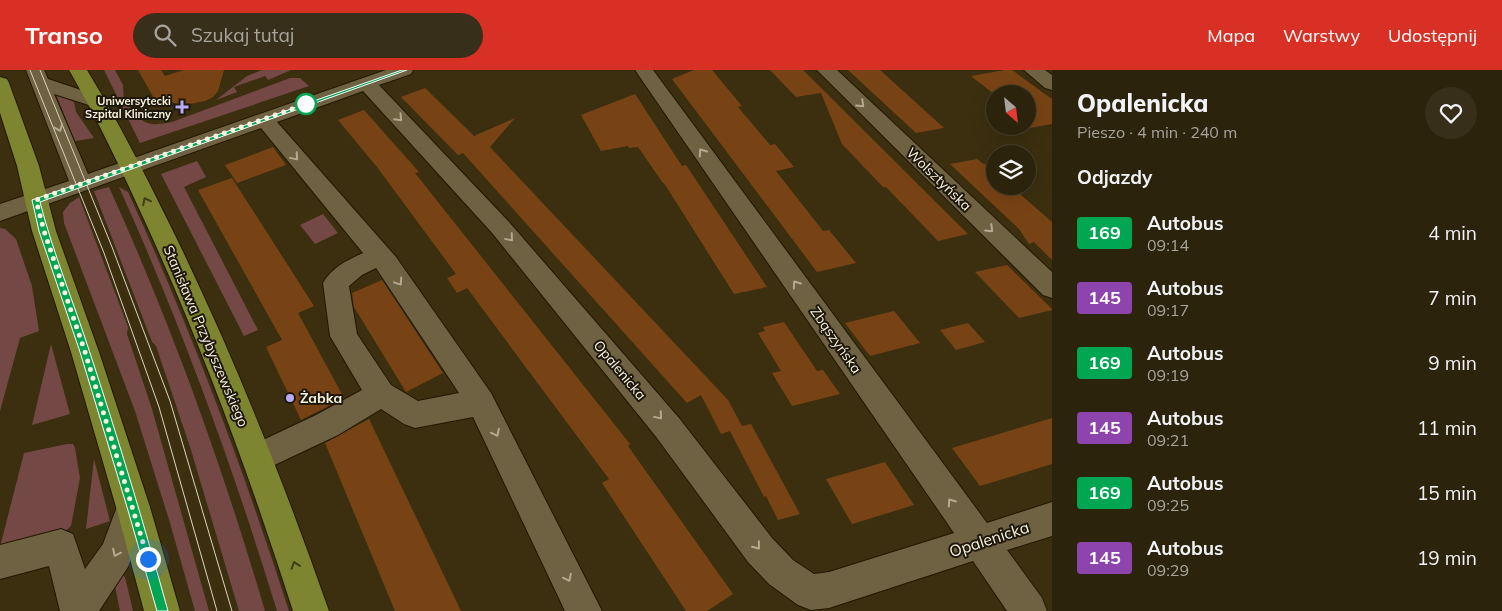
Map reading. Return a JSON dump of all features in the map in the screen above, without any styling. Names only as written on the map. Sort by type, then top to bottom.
[{"type":"main road","name":"Stanisława Przybyszewskiego","points":[[78,70],[129,166],[196,306],[257,458],[311,611]]},
{"type":"main road","points":[[0,83],[28,166],[44,231],[85,352],[133,507],[162,611]]},
{"type":"street","points":[[0,213],[404,70]]},
{"type":"street","name":"Zbąszyńska","points":[[644,70],[1029,611]]},
{"type":"street","name":"Wolsztyńska","points":[[826,70],[1052,288]]},
{"type":"street","points":[[1033,70],[1052,84]]},
{"type":"street","points":[[38,76],[96,101]]},
{"type":"street","points":[[38,76],[82,184]]},
{"type":"street","name":"Opalenicka","points":[[366,83],[501,228],[668,428],[760,550],[810,601],[829,590],[1052,519]]},
{"type":"street","points":[[264,119],[387,264],[481,402],[584,611]]},
{"type":"street","points":[[379,256],[353,268],[336,283],[344,336],[381,394],[415,415],[481,402]]},
{"type":"street","points":[[257,458],[327,425],[381,394]]},
{"type":"street","points":[[79,610],[116,555],[133,507]]},
{"type":"street","points":[[0,562],[61,546],[79,610]]},
{"type":"shaded area","points":[[104,70],[115,70],[123,85],[124,105],[128,105],[142,120],[151,124],[172,122],[290,78],[300,78],[309,86],[140,143]]},
{"type":"shaded area","points":[[262,70],[291,70],[268,80],[265,76],[234,87],[237,92],[216,100],[247,76]]},
{"type":"shaded area","points":[[55,92],[74,102],[76,112],[94,138],[75,141]]},
{"type":"shaded area","points":[[197,161],[206,177],[184,187],[258,330],[244,336],[161,174]]},
{"type":"shaded area","points":[[109,187],[175,344],[213,449],[265,611],[239,611],[191,450],[156,346],[152,342],[94,191]]},
{"type":"shaded area","points":[[119,187],[128,192],[173,295],[215,399],[289,611],[277,611],[205,396],[164,292]]},
{"type":"shaded area","points":[[79,197],[128,327],[127,334],[152,409],[209,611],[195,611],[135,411],[64,223],[63,212],[70,203]]},
{"type":"shaded area","points":[[323,214],[338,233],[315,244],[300,225]]},
{"type":"shaded area","points":[[0,228],[5,229],[16,239],[32,286],[39,331],[20,338],[0,411]]},
{"type":"shaded area","points":[[51,344],[70,414],[32,425]]},
{"type":"shaded area","points":[[73,444],[75,448],[80,478],[71,526],[61,535],[0,547],[24,453]]},
{"type":"shaded area","points":[[94,459],[110,521],[86,529]]},
{"type":"shaded area","points":[[122,575],[125,577],[133,611],[120,611],[114,581]]},
{"type":"building","points":[[138,70],[161,70],[165,76],[184,70],[224,70],[218,91],[213,97],[205,101],[185,105],[176,104],[163,98],[155,100]]},
{"type":"building","points":[[694,70],[712,70],[742,106],[738,107],[770,145],[775,144],[794,167],[776,171],[823,231],[829,230],[856,263],[817,272],[672,79]]},
{"type":"building","points":[[770,70],[803,70],[968,234],[938,241],[842,144],[821,93],[796,97]]},
{"type":"building","points":[[848,70],[880,70],[944,128],[916,133]]},
{"type":"building","points":[[1012,70],[1033,85],[986,85],[986,88],[971,76]]},
{"type":"building","points":[[1036,87],[1052,99],[1052,124],[1036,127]]},
{"type":"building","points":[[425,88],[474,136],[515,118],[490,147],[728,400],[742,426],[751,424],[800,514],[778,520],[730,431],[721,434],[701,395],[687,403],[463,153],[458,155],[401,97]]},
{"type":"building","points":[[635,94],[682,166],[686,165],[767,287],[734,294],[664,183],[638,147],[629,148],[628,146],[601,151],[581,115]]},
{"type":"building","points":[[364,110],[419,172],[415,173],[630,444],[628,446],[733,594],[707,611],[686,611],[602,483],[609,479],[467,288],[457,293],[447,278],[456,274],[377,167],[338,120]]},
{"type":"building","points":[[273,147],[286,165],[237,183],[225,165]]},
{"type":"building","points":[[977,159],[986,165],[986,195],[1021,195],[1052,222],[1052,260],[1034,242],[1029,244],[1019,229],[950,164]]},
{"type":"building","points":[[232,178],[314,306],[298,313],[344,398],[301,420],[266,347],[282,340],[198,190]]},
{"type":"building","points":[[1007,265],[1052,310],[1019,318],[975,272]]},
{"type":"building","points":[[382,280],[443,373],[406,392],[354,307],[352,293]]},
{"type":"building","points":[[894,311],[920,343],[870,356],[845,323]]},
{"type":"building","points":[[784,322],[817,371],[823,370],[840,394],[792,406],[772,373],[781,371],[758,333],[765,331],[763,327]]},
{"type":"building","points":[[968,323],[985,342],[956,350],[940,330]]},
{"type":"building","points":[[1052,418],[1052,464],[980,486],[952,448]]},
{"type":"building","points":[[369,419],[461,611],[395,611],[325,443]]},
{"type":"building","points":[[885,462],[914,505],[852,524],[826,479]]},
{"type":"tram line","points":[[30,70],[104,253],[159,407],[217,611]]},
{"type":"tram line","points":[[40,70],[112,247],[170,401],[232,611]]},
{"type":"bus line","name":"169","points":[[162,611],[133,507],[85,352],[44,231],[36,200],[404,70]]},
{"type":"place","name":"Uniwersytecki Szpital Kliniczny","points":[[182,107]]},
{"type":"place","name":"Żabka","points":[[290,398]]},
{"type":"route","points":[[148,559],[85,352],[44,231],[36,200],[306,104]]}]
